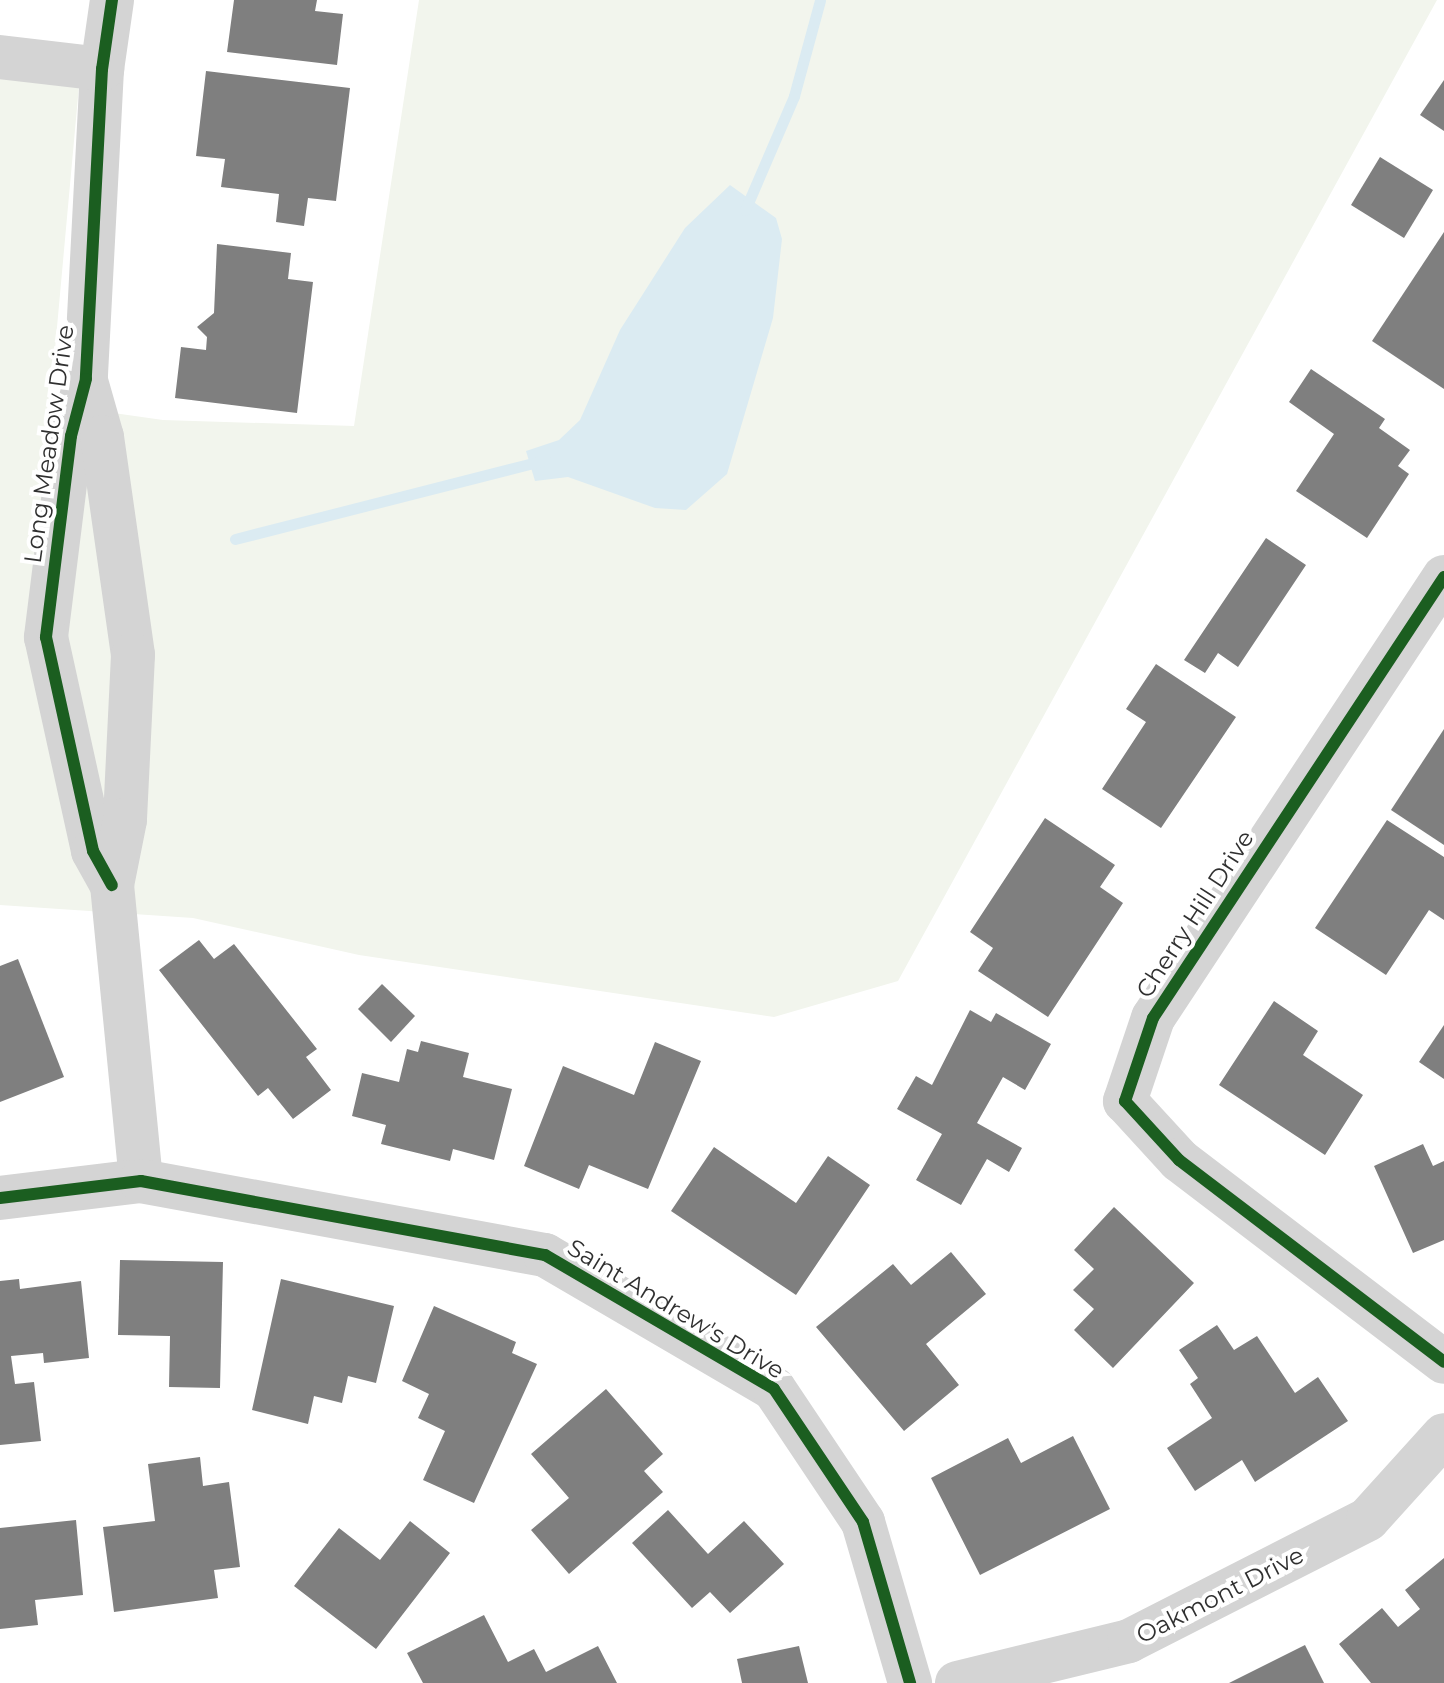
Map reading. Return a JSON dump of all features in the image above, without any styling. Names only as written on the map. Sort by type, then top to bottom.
[{"type":"street","name":"Long Meadow Drive","points":[[112,0],[102,69],[86,379],[71,436],[46,637],[93,851],[112,885]]},
{"type":"street","points":[[0,57],[102,69]]},
{"type":"street","name":"Long Meadow Drive","points":[[86,379],[102,437],[133,655],[125,820],[112,885],[141,1181]]},
{"type":"street","name":"Cherry Hill Drive","points":[[1444,577],[1153,1018],[1125,1101],[1179,1160],[1444,1362]]},
{"type":"street","name":"Saint Andrew's Drive","points":[[0,1198],[141,1181],[545,1255],[774,1389],[863,1522],[910,1683]]},
{"type":"street","name":"Oakmont Drive","points":[[957,1683],[1129,1641],[1368,1519],[1444,1435]]},
{"type":"shaded area","points":[[419,0],[1437,0],[898,981],[774,1017],[359,955],[193,918],[0,905],[0,77],[79,86],[50,404],[163,420],[354,426]]},
{"type":"shaded area","points":[[730,185],[776,218],[782,239],[773,318],[727,474],[686,510],[655,508],[568,477],[535,481],[526,451],[559,440],[580,420],[620,330],[685,228]]},
{"type":"building","points":[[234,0],[317,0],[315,11],[343,14],[337,65],[227,52]]},
{"type":"building","points":[[206,71],[350,88],[336,201],[308,198],[304,226],[276,222],[279,194],[221,187],[225,159],[196,156]]},
{"type":"building","points":[[1444,80],[1444,131],[1420,115]]},
{"type":"building","points":[[1380,157],[1433,190],[1404,238],[1351,205]]},
{"type":"building","points":[[1444,232],[1444,389],[1372,341]]},
{"type":"building","points":[[217,244],[291,253],[288,279],[313,282],[297,413],[175,398],[181,347],[206,350],[207,337],[197,327],[214,313]]},
{"type":"building","points":[[1311,369],[1385,419],[1379,428],[1410,450],[1398,466],[1409,474],[1367,538],[1296,491],[1334,434],[1289,402]]},
{"type":"building","points":[[1266,538],[1306,565],[1238,667],[1218,653],[1205,673],[1184,660]]},
{"type":"building","points":[[1156,664],[1236,717],[1161,828],[1102,789],[1146,722],[1126,709]]},
{"type":"building","points":[[1444,729],[1444,845],[1391,810]]},
{"type":"building","points":[[1045,818],[1115,865],[1100,887],[1123,903],[1048,1017],[978,971],[993,948],[970,932]]},
{"type":"building","points":[[1387,820],[1444,857],[1444,920],[1429,910],[1386,975],[1315,928]]},
{"type":"building","points":[[199,940],[214,959],[234,944],[317,1049],[306,1057],[331,1090],[293,1119],[268,1088],[258,1096],[159,970]]},
{"type":"building","points":[[18,959],[64,1077],[0,1102],[0,966]]},
{"type":"building","points":[[382,984],[415,1016],[391,1042],[358,1009]]},
{"type":"building","points":[[1274,1001],[1318,1031],[1303,1055],[1363,1095],[1325,1155],[1219,1085]]},
{"type":"building","points":[[970,1010],[991,1022],[996,1013],[1051,1044],[1025,1090],[1003,1077],[977,1123],[1022,1148],[1009,1172],[987,1159],[961,1205],[916,1180],[942,1134],[897,1109],[916,1076],[932,1085]]},
{"type":"building","points":[[1444,1025],[1444,1079],[1419,1062]]},
{"type":"building","points":[[421,1041],[469,1053],[463,1077],[512,1089],[494,1160],[453,1149],[450,1161],[381,1144],[386,1125],[352,1116],[362,1073],[399,1082],[407,1049],[418,1052]]},
{"type":"building","points":[[655,1042],[701,1061],[648,1189],[589,1165],[579,1189],[524,1166],[563,1066],[634,1095]]},
{"type":"building","points":[[1423,1144],[1433,1166],[1444,1161],[1444,1240],[1413,1253],[1374,1166]]},
{"type":"building","points":[[714,1147],[796,1203],[828,1156],[870,1185],[796,1295],[671,1211]]},
{"type":"building","points":[[1114,1207],[1194,1283],[1113,1368],[1074,1330],[1094,1309],[1073,1290],[1094,1269],[1074,1250]]},
{"type":"building","points":[[951,1252],[986,1294],[926,1344],[959,1385],[904,1431],[816,1327],[893,1264],[911,1285]]},
{"type":"building","points":[[120,1260],[223,1262],[220,1388],[169,1387],[170,1336],[118,1335]]},
{"type":"building","points":[[19,1279],[20,1289],[81,1281],[89,1358],[44,1363],[43,1353],[11,1356],[15,1384],[34,1382],[41,1441],[0,1445],[0,1281]]},
{"type":"building","points":[[281,1279],[394,1306],[376,1383],[348,1376],[342,1403],[314,1396],[308,1424],[252,1410]]},
{"type":"building","points":[[434,1306],[516,1342],[512,1353],[537,1364],[474,1503],[423,1480],[445,1431],[418,1418],[429,1394],[402,1381]]},
{"type":"building","points":[[1217,1325],[1234,1350],[1257,1336],[1295,1393],[1318,1377],[1348,1421],[1255,1482],[1242,1460],[1195,1491],[1167,1448],[1212,1418],[1190,1384],[1198,1378],[1179,1350]]},
{"type":"building","points":[[606,1389],[663,1454],[644,1471],[663,1492],[569,1574],[531,1530],[569,1498],[531,1454]]},
{"type":"building","points":[[1073,1436],[1110,1509],[980,1575],[931,1478],[1008,1438],[1021,1463]]},
{"type":"building","points":[[200,1457],[203,1486],[229,1482],[240,1567],[214,1570],[218,1598],[114,1612],[103,1527],[155,1521],[148,1464]]},
{"type":"building","points":[[668,1510],[708,1554],[744,1521],[784,1564],[730,1613],[710,1592],[692,1608],[632,1543]]},
{"type":"building","points":[[76,1520],[83,1595],[35,1600],[38,1625],[0,1629],[0,1528]]},
{"type":"building","points":[[410,1521],[450,1553],[376,1649],[294,1586],[339,1528],[380,1560]]},
{"type":"building","points":[[1444,1558],[1444,1683],[1371,1683],[1339,1644],[1382,1608],[1398,1627],[1420,1609],[1405,1590]]},
{"type":"building","points":[[484,1615],[508,1662],[534,1649],[546,1672],[598,1646],[617,1683],[423,1683],[407,1653]]},
{"type":"building","points":[[1305,1645],[1324,1683],[1229,1683]]},
{"type":"building","points":[[799,1646],[808,1683],[742,1683],[737,1659]]},
{"type":"waterway","points":[[745,210],[794,96],[820,0]]},
{"type":"waterway","points":[[235,539],[545,460]]},
{"type":"cycle path","points":[[112,0],[102,69],[86,379],[71,436],[46,637],[93,851],[112,885]]},
{"type":"cycle path","points":[[1444,577],[1153,1018],[1125,1101],[1179,1160],[1444,1362]]},
{"type":"cycle path","points":[[0,1198],[141,1181],[545,1255],[774,1389],[863,1522],[910,1683]]}]
